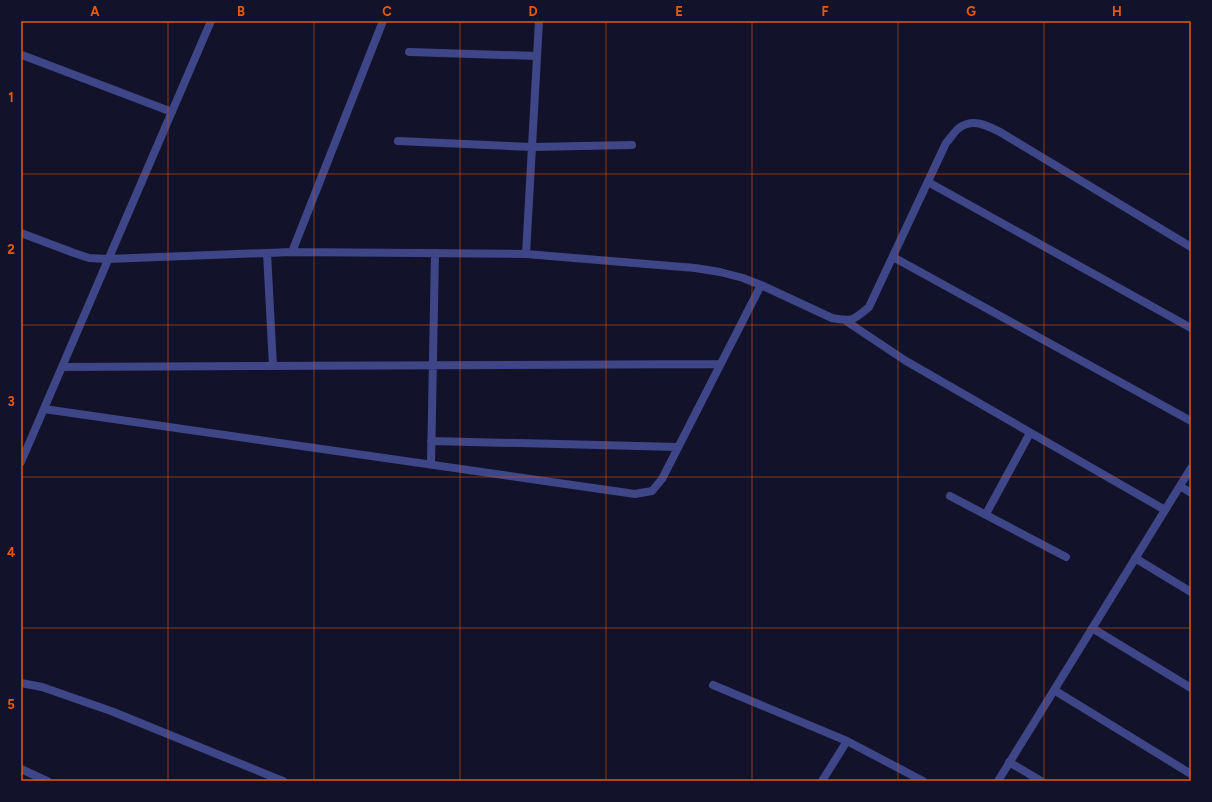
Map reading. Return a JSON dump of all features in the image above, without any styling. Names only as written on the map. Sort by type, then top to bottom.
[{"type":"street","points":[[21,462],[211,21]]},
{"type":"street","points":[[292,252],[383,21]]},
{"type":"street","points":[[526,254],[539,21]]},
{"type":"street","points":[[409,52],[537,56]]},
{"type":"street","points":[[22,56],[172,112]]},
{"type":"street","points":[[846,321],[858,317],[869,307],[946,143],[958,129],[972,122],[985,125],[1000,132],[1191,247]]},
{"type":"street","points":[[398,141],[532,147],[632,145]]},
{"type":"street","points":[[928,182],[1191,328]]},
{"type":"street","points":[[21,233],[89,258],[108,259],[292,252],[526,254],[695,268],[742,278],[761,285],[832,318],[846,321],[906,361],[1165,510]]},
{"type":"street","points":[[267,253],[273,366]]},
{"type":"street","points":[[431,464],[435,253]]},
{"type":"street","points":[[892,257],[1191,421]]},
{"type":"street","points":[[44,409],[635,494],[652,491],[662,479],[761,285]]},
{"type":"street","points":[[62,367],[720,364]]},
{"type":"street","points":[[986,514],[1030,433]]},
{"type":"street","points":[[431,441],[678,447]]},
{"type":"street","points":[[998,781],[1191,468]]},
{"type":"street","points":[[1180,486],[1191,493]]},
{"type":"street","points":[[950,496],[1066,557]]},
{"type":"street","points":[[1135,558],[1191,592]]},
{"type":"street","points":[[1092,628],[1191,688]]},
{"type":"street","points":[[21,683],[42,687],[111,711],[283,781]]},
{"type":"street","points":[[713,685],[846,741],[924,781]]},
{"type":"street","points":[[1054,690],[1191,774]]},
{"type":"street","points":[[822,781],[846,741]]},
{"type":"street","points":[[1009,762],[1041,781]]},
{"type":"street","points":[[21,769],[47,781]]}]
